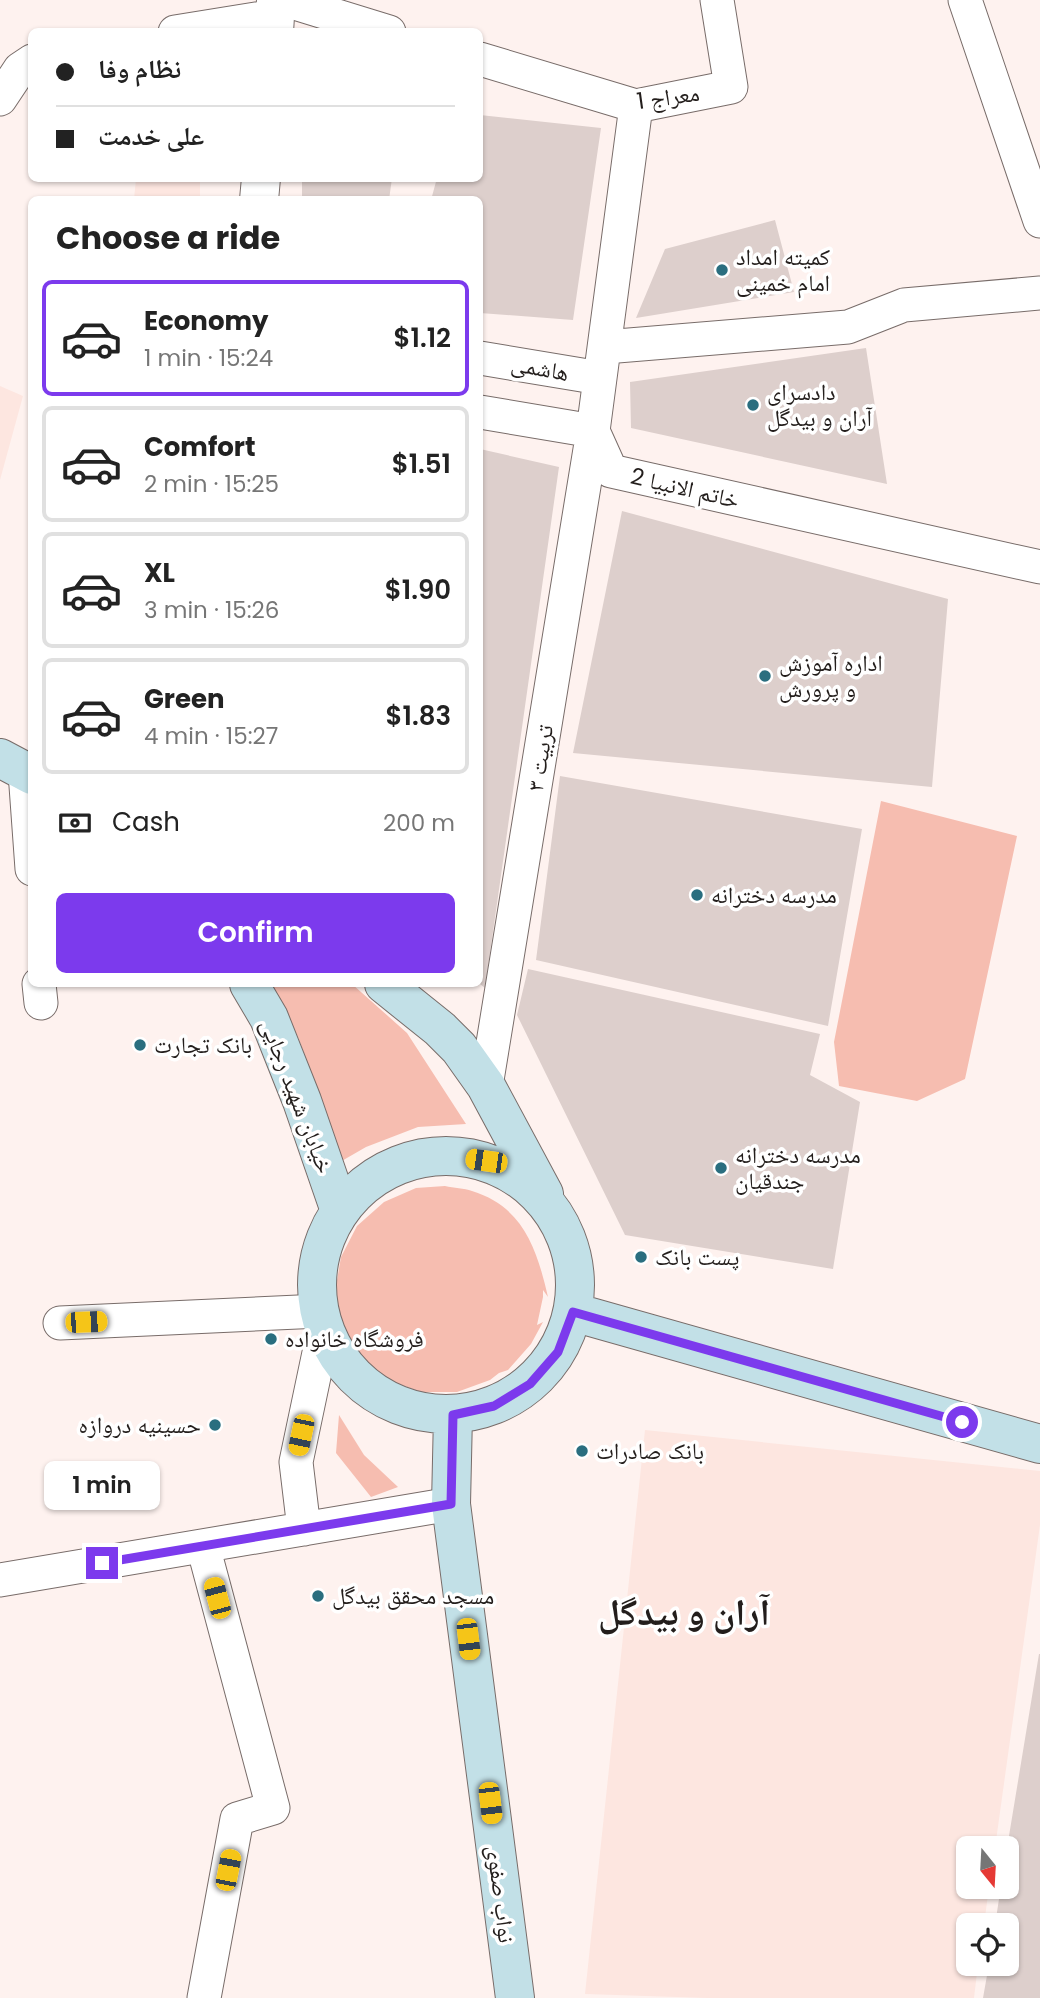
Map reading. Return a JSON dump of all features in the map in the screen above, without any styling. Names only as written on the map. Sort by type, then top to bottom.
[{"type":"main road","name":"خیابان شهید رجایی","points":[[250,987],[269,1018],[279,1041],[340,1211]]},
{"type":"main road","points":[[388,987],[459,1048],[486,1086],[568,1241],[576,1277],[573,1312],[558,1352],[530,1384],[494,1406],[453,1415],[420,1412],[388,1401],[361,1383],[339,1359],[322,1320],[316,1289],[322,1248],[340,1211],[369,1181],[405,1162],[445,1156],[486,1161],[523,1180],[551,1209]]},
{"type":"main road","points":[[573,1312],[1040,1444]]},
{"type":"main road","name":"نواب صفوی","points":[[453,1415],[451,1504],[514,1998]]},
{"type":"street","name":"معراج 1","points":[[483,60],[636,106],[732,87],[717,0]]},
{"type":"street","points":[[965,0],[1040,221]]},
{"type":"street","points":[[196,28],[278,12],[367,28]]},
{"type":"street","points":[[0,99],[28,70]]},
{"type":"street","points":[[483,412],[593,430],[636,106]]},
{"type":"street","name":"هاشمی","points":[[483,358],[603,363],[848,327],[904,305],[1040,293]]},
{"type":"street","name":"خاتم الانبیا 2","points":[[593,430],[611,471],[1040,567]]},
{"type":"street","name":"تربیت ۳","points":[[486,1086],[593,430]]},
{"type":"street","points":[[19,768],[28,838]]},
{"type":"street","points":[[60,1323],[322,1320],[296,1462],[304,1528]]},
{"type":"street","points":[[0,1580],[451,1504]]},
{"type":"street","points":[[203,1546],[273,1808],[237,1819],[204,1998]]},
{"type":"shaded area","points":[[136,182],[200,182],[200,196],[134,196]]},
{"type":"shaded area","points":[[0,386],[23,396],[0,480]]},
{"type":"shaded area","points":[[881,801],[1017,836],[965,1079],[917,1101],[839,1086],[834,1042]]},
{"type":"shaded area","points":[[273,987],[355,987],[407,1033],[466,1124],[418,1127],[366,1147],[340,1162],[298,1037]]},
{"type":"shaded area","points":[[445,1186],[469,1190],[490,1198],[516,1219],[533,1247],[548,1297],[543,1290],[537,1325],[543,1322],[531,1344],[508,1370],[457,1392],[421,1392],[388,1380],[360,1357],[342,1327],[335,1292],[341,1257],[357,1226],[384,1202],[416,1188]]},
{"type":"shaded area","points":[[339,1415],[364,1455],[398,1487],[371,1497],[336,1453]]},
{"type":"shaded area","points":[[645,1430],[1040,1471],[1040,1525],[997,1836],[956,1836],[956,1899],[987,1899],[986,1913],[956,1913],[956,1976],[977,1976],[974,1998],[707,1998],[585,1994]]},
{"type":"building","points":[[483,115],[601,128],[573,320],[483,313],[483,196],[432,196],[436,182],[483,182]]},
{"type":"building","points":[[302,182],[391,182],[390,196],[302,196]]},
{"type":"building","name":"کمیته امداد امام خمینی","points":[[775,220],[794,292],[636,318],[665,249]]},
{"type":"building","name":"دادسرای آران و بیدگل","points":[[866,348],[887,484],[631,428],[630,382]]},
{"type":"building","points":[[483,450],[559,467],[485,988],[483,986]]},
{"type":"building","name":"اداره آموزش و پرورش","points":[[622,511],[948,599],[932,787],[573,753]]},
{"type":"building","name":"مدرسه دخترانه","points":[[560,776],[862,829],[828,1026],[536,960]]},
{"type":"building","name":"مدرسه دخترانه جندقیان","points":[[528,969],[820,1034],[810,1075],[860,1102],[833,1269],[625,1235],[517,1015]]},
{"type":"building","points":[[1040,1654],[1040,1998],[983,1998],[987,1976],[1019,1976],[1019,1913],[997,1913],[999,1899],[1019,1899],[1019,1836],[1009,1836]]},
{"type":"place","name":"کمیته امداد امام خمینی","points":[[722,270]]},
{"type":"place","name":"دادسرای آران و بیدگل","points":[[753,405]]},
{"type":"place","name":"اداره آموزش و پرورش","points":[[765,676]]},
{"type":"place","name":"مدرسه دخترانه","points":[[697,895]]},
{"type":"place","name":"بانک تجارت","points":[[140,1045]]},
{"type":"place","name":"مدرسه دخترانه جندقیان","points":[[721,1168]]},
{"type":"place","name":"پست بانک","points":[[641,1257]]},
{"type":"place","name":"فروشگاه خانواده","points":[[271,1339]]},
{"type":"place","name":"حسینیه دروازه","points":[[215,1425]]},
{"type":"place","name":"بانک صادرات","points":[[582,1451]]},
{"type":"place","name":"مسجد محقق بیدگل","points":[[318,1596]]},
{"type":"district","name":"آران و بیدگل","points":[[684,1612]]},
{"type":"route","points":[[102,1563],[451,1504],[453,1415],[494,1406],[530,1384],[558,1352],[573,1312],[962,1422]]}]
